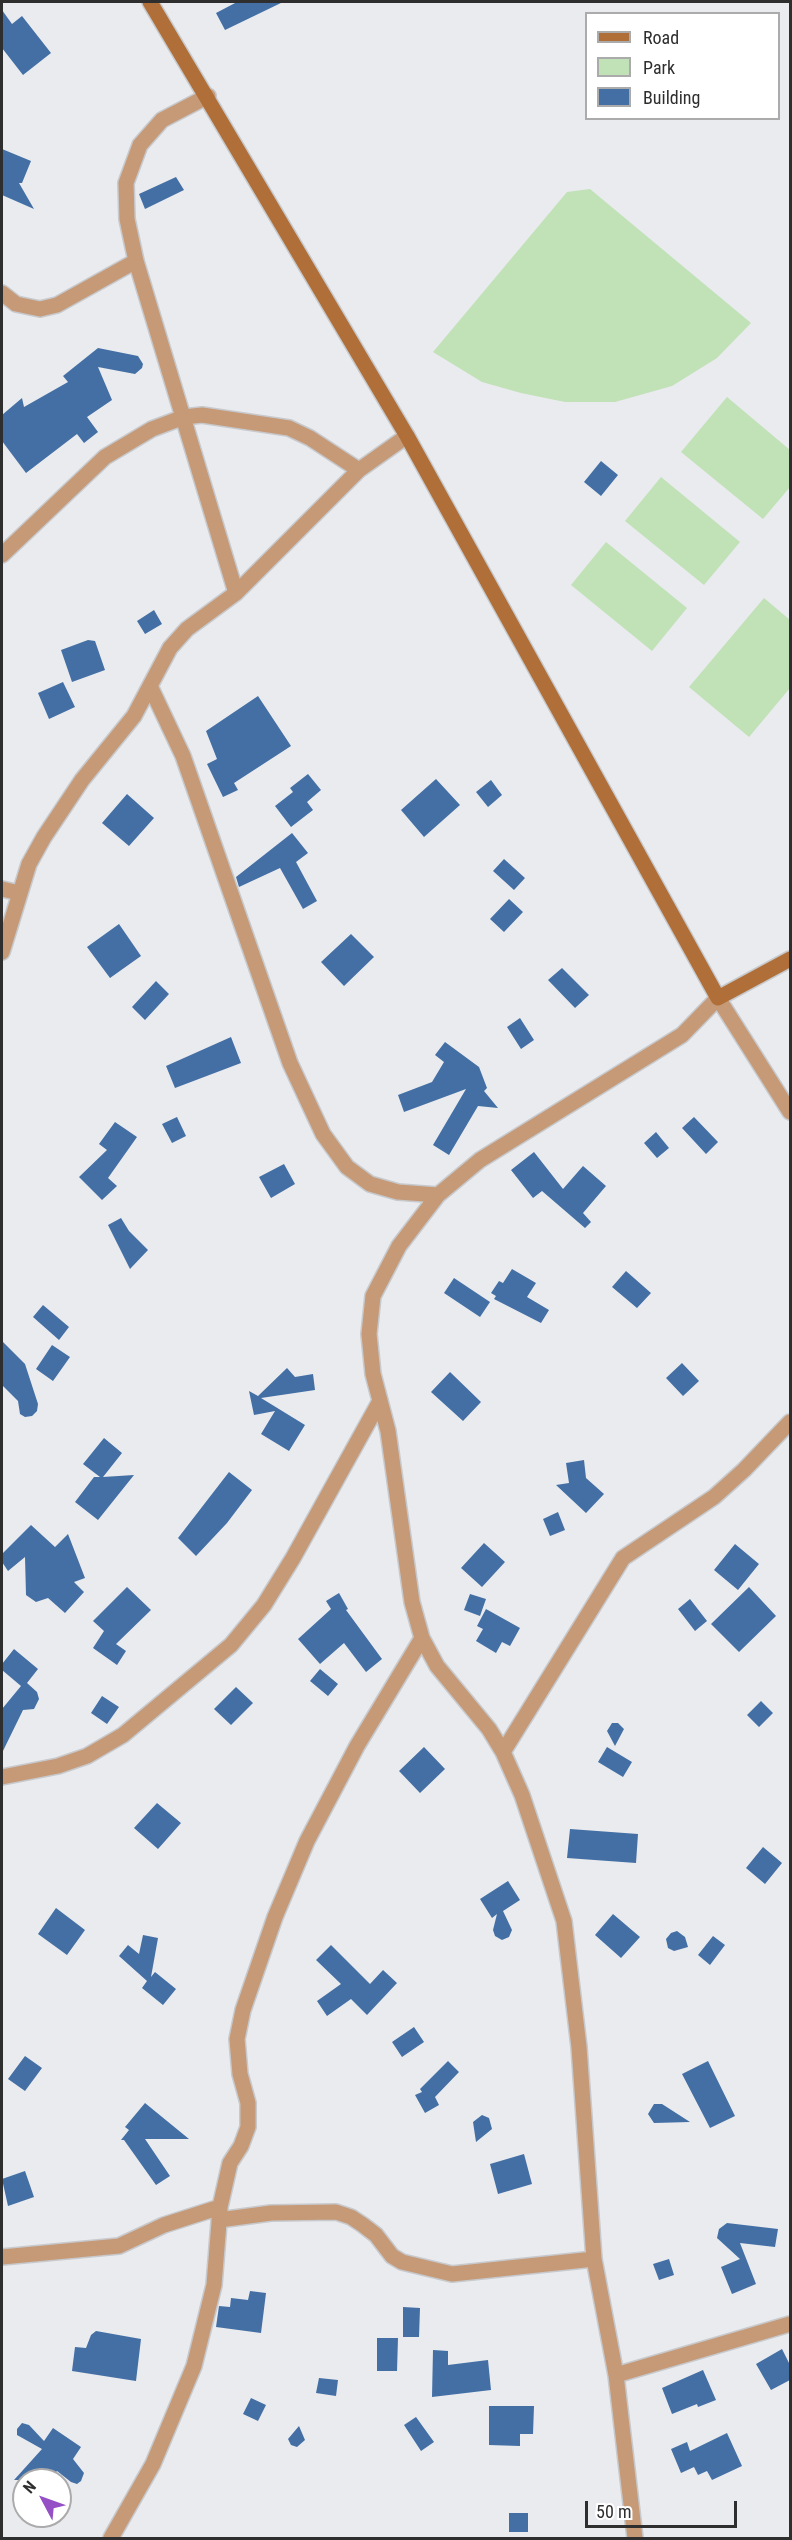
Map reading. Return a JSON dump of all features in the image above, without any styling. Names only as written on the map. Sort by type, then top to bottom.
[{"type":"street","points":[[150,2],[208,96],[407,436],[718,998],[784,1097],[790,1112]]},
{"type":"street","points":[[208,96],[162,120],[140,145],[126,183],[127,219],[136,261],[236,593]]},
{"type":"street","points":[[2,293],[16,304],[40,309],[57,305],[136,261]]},
{"type":"street","points":[[2,555],[105,457],[152,429],[184,417],[202,416],[289,428],[310,438],[359,470]]},
{"type":"street","points":[[2,952],[29,864],[44,837],[82,780],[134,716],[158,668],[176,642],[188,629],[236,593],[359,470],[407,436]]},
{"type":"street","points":[[150,686],[183,756],[290,1063],[323,1134],[347,1167],[370,1184],[398,1192],[438,1196]]},
{"type":"street","points":[[2,889],[19,893]]},
{"type":"street","points":[[635,2538],[616,2374],[594,2259],[579,2047],[564,1921],[522,1795],[503,1752],[489,1729],[444,1675],[422,1638],[412,1602],[388,1431],[373,1374],[369,1334],[374,1296],[399,1246],[438,1196],[480,1160],[682,1035],[718,998],[790,959]]},
{"type":"street","points":[[2,1777],[58,1766],[87,1756],[123,1735],[231,1645],[264,1605],[294,1558],[380,1401]]},
{"type":"street","points":[[503,1752],[623,1558],[714,1497],[744,1470],[790,1422]]},
{"type":"street","points":[[111,2538],[153,2464],[194,2366],[214,2285],[219,2214],[230,2163],[241,2146],[248,2127],[248,2103],[240,2074],[237,2039],[243,2010],[275,1917],[307,1841],[357,1746],[422,1638]]},
{"type":"street","points":[[2,2257],[119,2246],[164,2225],[219,2214],[336,2212],[351,2217],[363,2225],[376,2235],[392,2256],[402,2262],[452,2274],[594,2259]]},
{"type":"street","points":[[616,2374],[790,2324]]},
{"type":"green space","points":[[590,189],[751,323],[717,358],[672,386],[615,402],[565,402],[521,393],[482,382],[433,352],[567,192]]},
{"type":"green space","points":[[727,397],[790,450],[790,487],[763,519],[681,452]]},
{"type":"green space","points":[[661,477],[740,542],[704,585],[625,521]]},
{"type":"green space","points":[[606,542],[687,608],[652,651],[571,585]]},
{"type":"green space","points":[[764,598],[790,620],[790,688],[749,737],[689,687]]},
{"type":"building","points":[[237,2],[283,2],[225,30],[216,13]]},
{"type":"building","points":[[2,10],[12,24],[22,16],[51,53],[23,75],[2,48]]},
{"type":"building","points":[[2,149],[31,161],[22,183],[19,183],[34,209],[2,195]]},
{"type":"building","points":[[176,177],[184,190],[145,209],[139,194]]},
{"type":"building","points":[[98,348],[138,356],[143,364],[142,368],[135,374],[98,367],[112,400],[87,417],[98,432],[84,443],[77,434],[26,473],[2,441],[2,415],[22,398],[24,407],[68,382],[63,376]]},
{"type":"building","points":[[601,461],[618,475],[601,496],[584,482]]},
{"type":"building","points":[[154,610],[162,624],[145,634],[137,621]]},
{"type":"building","points":[[88,640],[95,641],[105,670],[72,682],[61,650]]},
{"type":"building","points":[[63,682],[75,707],[49,719],[38,693]]},
{"type":"building","points":[[258,696],[291,746],[234,783],[238,790],[223,797],[207,764],[217,759],[206,731]]},
{"type":"building","points":[[308,774],[321,790],[307,802],[313,810],[291,827],[275,806],[293,792],[290,788]]},
{"type":"building","points":[[436,779],[460,805],[424,837],[401,810]]},
{"type":"building","points":[[491,780],[502,795],[488,807],[476,792]]},
{"type":"building","points":[[127,794],[154,818],[129,846],[102,823]]},
{"type":"building","points":[[292,833],[308,853],[296,862],[317,901],[303,909],[280,868],[239,887],[236,877]]},
{"type":"building","points":[[504,859],[525,878],[514,890],[493,871]]},
{"type":"building","points":[[509,899],[523,912],[504,932],[490,919]]},
{"type":"building","points":[[119,924],[141,956],[110,978],[87,947]]},
{"type":"building","points":[[351,934],[374,957],[344,986],[321,962]]},
{"type":"building","points":[[562,968],[589,995],[575,1008],[548,980]]},
{"type":"building","points":[[156,981],[169,994],[145,1020],[132,1007]]},
{"type":"building","points":[[520,1018],[534,1040],[521,1049],[507,1027]]},
{"type":"building","points":[[231,1037],[241,1063],[175,1088],[166,1066]]},
{"type":"building","points":[[445,1042],[479,1067],[487,1088],[484,1091],[498,1108],[478,1106],[449,1155],[433,1145],[466,1089],[404,1112],[398,1095],[432,1082],[444,1062],[435,1055]]},
{"type":"building","points":[[177,1117],[186,1136],[172,1143],[162,1124]]},
{"type":"building","points":[[694,1117],[718,1142],[706,1154],[682,1128]]},
{"type":"building","points":[[115,1122],[137,1137],[108,1178],[117,1186],[102,1200],[79,1177],[107,1150],[99,1144]]},
{"type":"building","points":[[656,1132],[669,1148],[657,1158],[644,1143]]},
{"type":"building","points":[[534,1152],[563,1189],[583,1166],[606,1186],[583,1213],[591,1222],[585,1228],[542,1191],[533,1198],[511,1170]]},
{"type":"building","points":[[284,1164],[295,1184],[271,1198],[259,1177]]},
{"type":"building","points":[[121,1218],[129,1231],[148,1250],[130,1269],[108,1225]]},
{"type":"building","points":[[512,1269],[536,1283],[527,1297],[549,1310],[541,1323],[494,1299],[496,1296],[491,1293],[499,1281],[503,1283]]},
{"type":"building","points":[[626,1271],[651,1293],[637,1308],[612,1287]]},
{"type":"building","points":[[454,1278],[490,1302],[480,1317],[444,1293]]},
{"type":"building","points":[[43,1305],[69,1327],[59,1340],[33,1317]]},
{"type":"building","points":[[2,1341],[25,1364],[38,1404],[37,1411],[32,1416],[25,1417],[20,1414],[18,1401],[2,1385]]},
{"type":"building","points":[[52,1345],[70,1357],[53,1381],[36,1369]]},
{"type":"building","points":[[682,1363],[699,1381],[683,1396],[666,1378]]},
{"type":"building","points":[[287,1368],[295,1377],[313,1374],[315,1390],[261,1398],[305,1425],[289,1451],[261,1434],[275,1411],[254,1415],[249,1391],[258,1396]]},
{"type":"building","points":[[450,1372],[481,1402],[463,1421],[431,1392]]},
{"type":"building","points":[[104,1438],[122,1453],[103,1477],[134,1475],[98,1520],[75,1502],[94,1477],[100,1477],[83,1464]]},
{"type":"building","points":[[584,1460],[586,1478],[604,1494],[586,1513],[556,1485],[569,1483],[566,1463]]},
{"type":"building","points":[[229,1472],[252,1490],[227,1523],[196,1556],[178,1538]]},
{"type":"building","points":[[558,1512],[565,1530],[550,1536],[543,1519]]},
{"type":"building","points":[[31,1525],[55,1547],[68,1534],[85,1578],[74,1582],[84,1592],[65,1613],[48,1598],[36,1602],[26,1595],[25,1557],[8,1571],[2,1562],[2,1554]]},
{"type":"building","points":[[484,1543],[505,1562],[482,1587],[461,1568]]},
{"type":"building","points":[[735,1544],[759,1564],[738,1590],[714,1570]]},
{"type":"building","points":[[127,1587],[151,1610],[116,1644],[126,1651],[117,1665],[93,1648],[104,1631],[93,1621]]},
{"type":"building","points":[[749,1587],[776,1616],[739,1652],[711,1624]]},
{"type":"building","points":[[339,1593],[348,1609],[346,1610],[382,1659],[366,1672],[344,1643],[320,1664],[298,1639],[331,1609],[326,1601]]},
{"type":"building","points":[[470,1594],[486,1599],[480,1616],[464,1610]]},
{"type":"building","points":[[690,1599],[707,1621],[695,1631],[678,1609]]},
{"type":"building","points":[[486,1609],[520,1628],[510,1646],[502,1642],[496,1653],[476,1641],[483,1629],[477,1626]]},
{"type":"building","points":[[14,1649],[38,1669],[27,1683],[37,1692],[39,1699],[34,1709],[23,1710],[2,1753],[2,1709],[21,1686],[2,1670],[2,1664]]},
{"type":"building","points":[[320,1669],[338,1684],[328,1696],[310,1681]]},
{"type":"building","points":[[236,1687],[253,1703],[231,1725],[214,1709]]},
{"type":"building","points":[[102,1696],[119,1707],[107,1724],[91,1713]]},
{"type":"building","points":[[761,1701],[773,1713],[759,1727],[747,1715]]},
{"type":"building","points":[[612,1723],[618,1723],[624,1729],[615,1746],[607,1731]]},
{"type":"building","points":[[424,1747],[445,1769],[420,1793],[399,1771]]},
{"type":"building","points":[[607,1747],[632,1762],[623,1777],[598,1762]]},
{"type":"building","points":[[157,1803],[181,1823],[158,1849],[134,1828]]},
{"type":"building","points":[[570,1829],[638,1834],[636,1863],[567,1858]]},
{"type":"building","points":[[763,1847],[782,1863],[765,1884],[746,1868]]},
{"type":"building","points":[[508,1881],[520,1900],[503,1911],[512,1930],[509,1937],[502,1940],[495,1936],[493,1930],[497,1914],[492,1918],[480,1899]]},
{"type":"building","points":[[56,1908],[85,1930],[67,1955],[38,1934]]},
{"type":"building","points":[[613,1914],[640,1937],[621,1958],[595,1935]]},
{"type":"building","points":[[677,1931],[685,1937],[688,1947],[674,1951],[668,1948],[666,1939],[671,1933]]},
{"type":"building","points":[[143,1935],[158,1938],[151,1977],[155,1972],[176,1989],[163,2005],[142,1988],[147,1981],[119,1956],[128,1945],[139,1954]]},
{"type":"building","points":[[713,1936],[725,1945],[710,1965],[698,1955]]},
{"type":"building","points":[[331,1945],[370,1984],[383,1970],[397,1983],[367,2015],[351,1999],[327,2016],[317,2001],[341,1984],[316,1960]]},
{"type":"building","points":[[414,2027],[424,2042],[402,2057],[392,2042]]},
{"type":"building","points":[[25,2056],[42,2068],[25,2091],[8,2079]]},
{"type":"building","points":[[448,2061],[459,2072],[435,2097],[439,2105],[425,2113],[415,2095],[422,2092],[420,2089]]},
{"type":"building","points":[[708,2061],[735,2116],[710,2128],[682,2074]]},
{"type":"building","points":[[145,2103],[189,2139],[145,2139],[170,2176],[156,2185],[124,2140],[121,2140],[129,2130],[125,2127]]},
{"type":"building","points":[[654,2104],[662,2104],[690,2122],[654,2123],[648,2114]]},
{"type":"building","points":[[482,2115],[489,2118],[492,2129],[476,2142],[473,2122]]},
{"type":"building","points":[[524,2154],[532,2184],[498,2194],[490,2164]]},
{"type":"building","points":[[25,2171],[34,2197],[8,2206],[2,2179]]},
{"type":"building","points":[[727,2223],[778,2229],[775,2247],[740,2243],[756,2284],[732,2294],[721,2267],[740,2259],[717,2238],[719,2229]]},
{"type":"building","points":[[669,2259],[674,2275],[659,2280],[653,2264]]},
{"type":"building","points":[[250,2291],[266,2293],[261,2333],[216,2327],[219,2306],[230,2307],[231,2298],[248,2300]]},
{"type":"building","points":[[403,2307],[420,2308],[419,2337],[403,2337]]},
{"type":"building","points":[[96,2331],[141,2339],[136,2381],[72,2371],[75,2347],[86,2348],[91,2335]]},
{"type":"building","points":[[377,2338],[398,2338],[397,2371],[377,2371]]},
{"type":"building","points":[[782,2349],[790,2365],[790,2380],[771,2390],[756,2364]]},
{"type":"building","points":[[433,2350],[448,2351],[448,2365],[488,2360],[491,2390],[432,2397]]},
{"type":"building","points":[[703,2370],[716,2400],[698,2407],[697,2404],[672,2414],[662,2388]]},
{"type":"building","points":[[319,2378],[338,2380],[336,2396],[316,2393]]},
{"type":"building","points":[[251,2398],[266,2405],[258,2421],[243,2414]]},
{"type":"building","points":[[489,2406],[534,2406],[533,2434],[520,2434],[520,2446],[489,2445]]},
{"type":"building","points":[[416,2417],[434,2442],[421,2451],[404,2425]]},
{"type":"building","points":[[22,2423],[29,2425],[44,2441],[53,2428],[81,2447],[73,2459],[84,2473],[81,2481],[77,2484],[72,2482],[72,2468],[25,2468],[42,2449],[17,2435],[17,2429]]},
{"type":"building","points":[[299,2426],[305,2440],[297,2447],[291,2445],[288,2439]]},
{"type":"building","points":[[727,2433],[742,2466],[712,2480],[707,2471],[698,2475],[694,2467],[681,2473],[671,2449],[687,2442],[690,2451]]},
{"type":"building","points":[[509,2513],[528,2513],[528,2532],[509,2532]]}]
